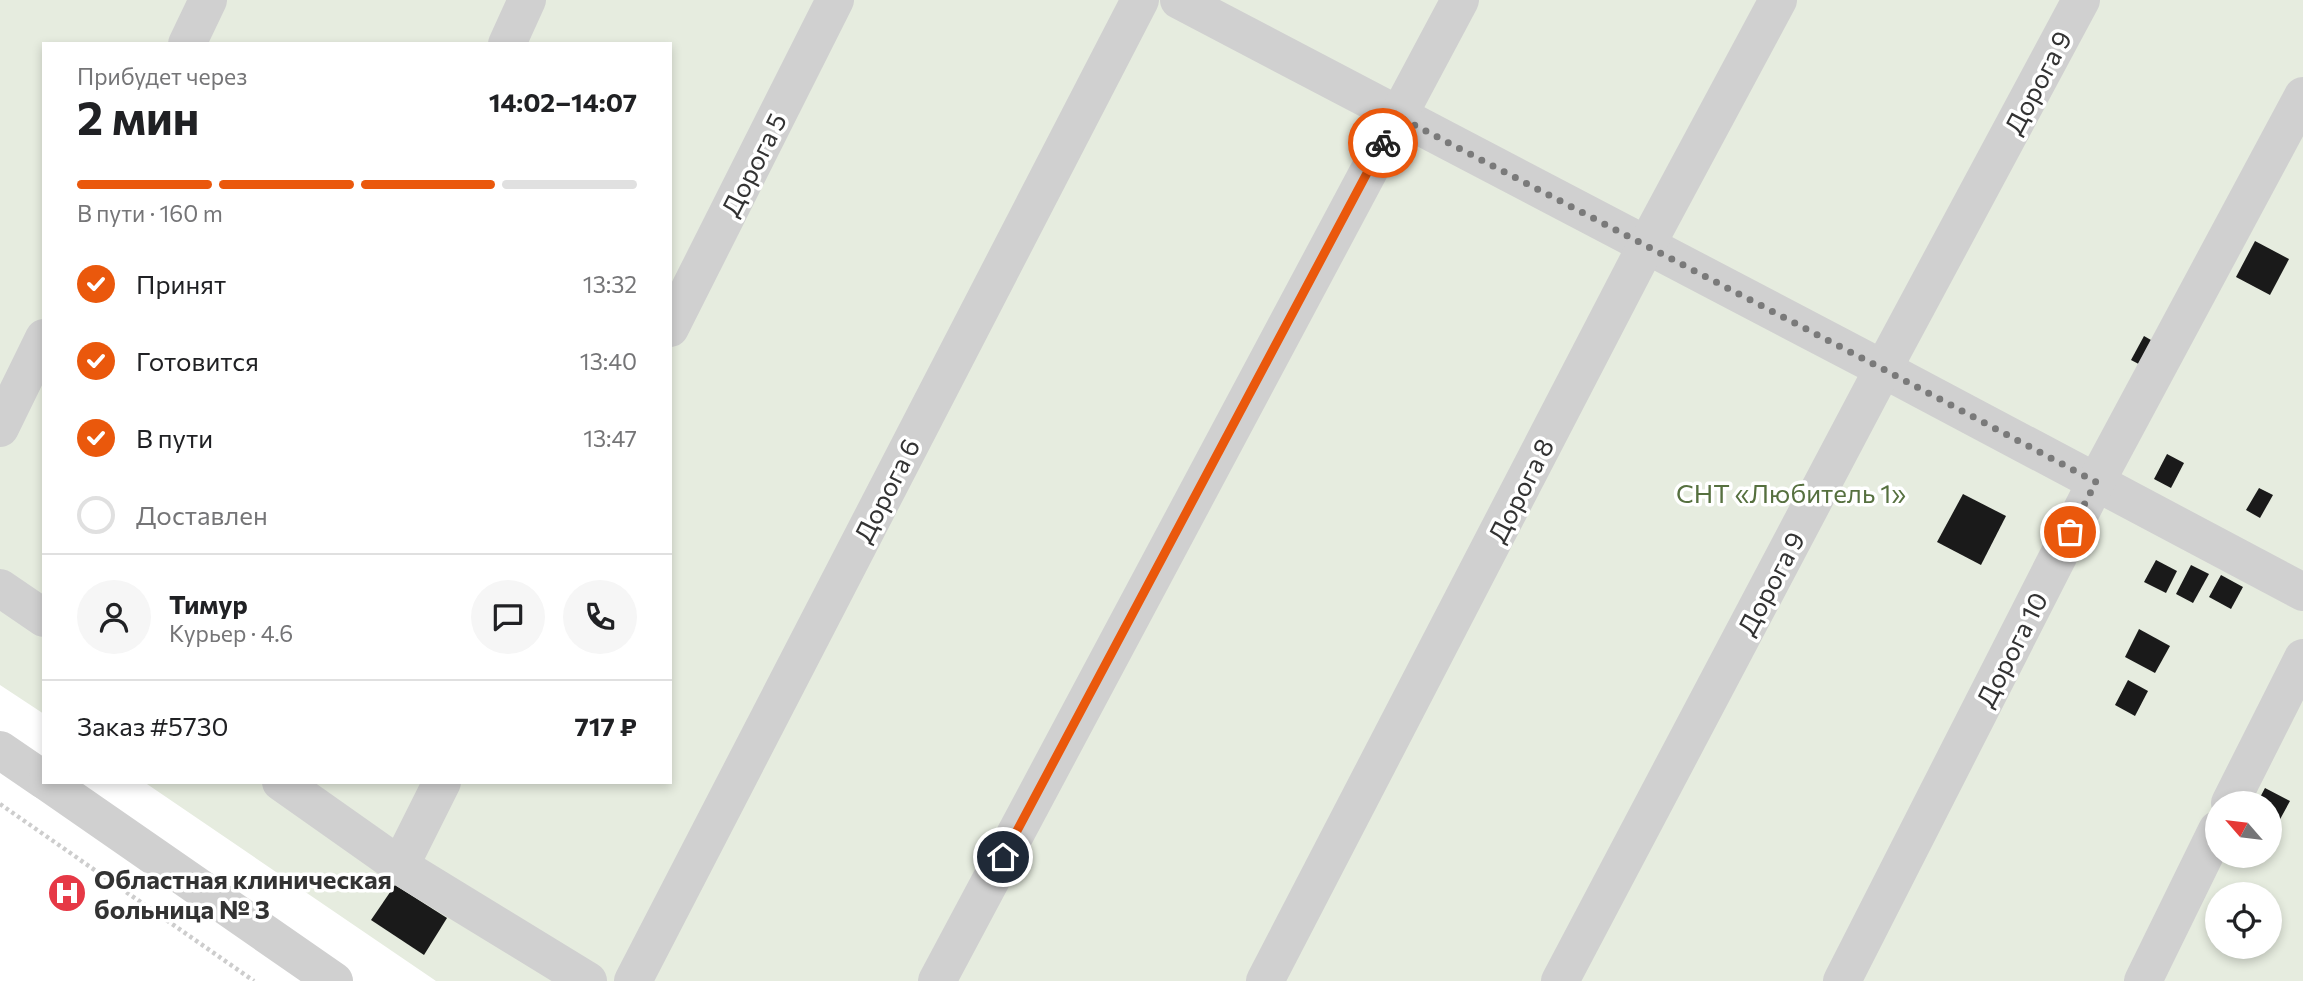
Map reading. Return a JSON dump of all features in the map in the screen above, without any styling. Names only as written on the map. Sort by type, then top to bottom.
[{"type":"street","points":[[188,42],[208,0]]},
{"type":"street","points":[[508,42],[527,0]]},
{"type":"street","name":"Дорога 5","points":[[672,324],[835,0]]},
{"type":"street","name":"Дорога 6","points":[[633,981],[1140,0]]},
{"type":"street","points":[[1179,0],[2303,592]]},
{"type":"street","points":[[937,981],[1460,0]]},
{"type":"street","name":"Дорога 8","points":[[1265,981],[1646,246],[1778,0]]},
{"type":"street","name":"Дорога 9","points":[[1560,981],[2081,0]]},
{"type":"street","name":"Дорога 10","points":[[1842,981],[2096,482],[2303,96]]},
{"type":"street","points":[[0,428],[42,342]]},
{"type":"street","points":[[0,588],[42,617]]},
{"type":"street","points":[[2236,791],[2303,658]]},
{"type":"street","points":[[0,750],[42,779]]},
{"type":"street","points":[[49,784],[334,981]]},
{"type":"street","points":[[284,784],[400,866],[588,981]]},
{"type":"street","points":[[400,866],[441,784]]},
{"type":"street","points":[[2143,981],[2205,854]]},
{"type":"path","points":[[0,804],[254,981]]},
{"type":"green space","name":"СНТ «Любитель 1»","points":[[0,0],[2303,0],[2303,981],[436,981],[147,784],[672,784],[672,42],[42,42],[42,713],[0,685]]},
{"type":"building","points":[[2255,241],[2289,259],[2270,295],[2236,277]]},
{"type":"building","points":[[2144,336],[2165,348],[2152,371],[2131,360]]},
{"type":"building","points":[[2167,454],[2184,463],[2171,488],[2154,479]]},
{"type":"building","points":[[2259,488],[2273,495],[2260,518],[2246,510]]},
{"type":"building","points":[[1963,494],[2006,516],[1981,565],[1937,542]]},
{"type":"building","points":[[2156,560],[2177,571],[2166,593],[2144,582]]},
{"type":"building","points":[[2191,565],[2209,574],[2193,603],[2176,594]]},
{"type":"building","points":[[2221,575],[2243,587],[2231,609],[2209,597]]},
{"type":"building","points":[[2139,629],[2170,646],[2155,673],[2125,657]]},
{"type":"building","points":[[2128,680],[2148,691],[2135,716],[2115,705]]},
{"type":"building","points":[[2282,797],[2290,801],[2282,816]]},
{"type":"building","points":[[395,885],[447,918],[424,955],[371,920]]},
{"type":"way so far","points":[[1383,143],[1397,116],[2096,482],[2070,532]]},
{"type":"place","name":"Областная клиническая больница № 3","points":[[67,893]]},
{"type":"route","points":[[1003,857],[1383,143]]}]
